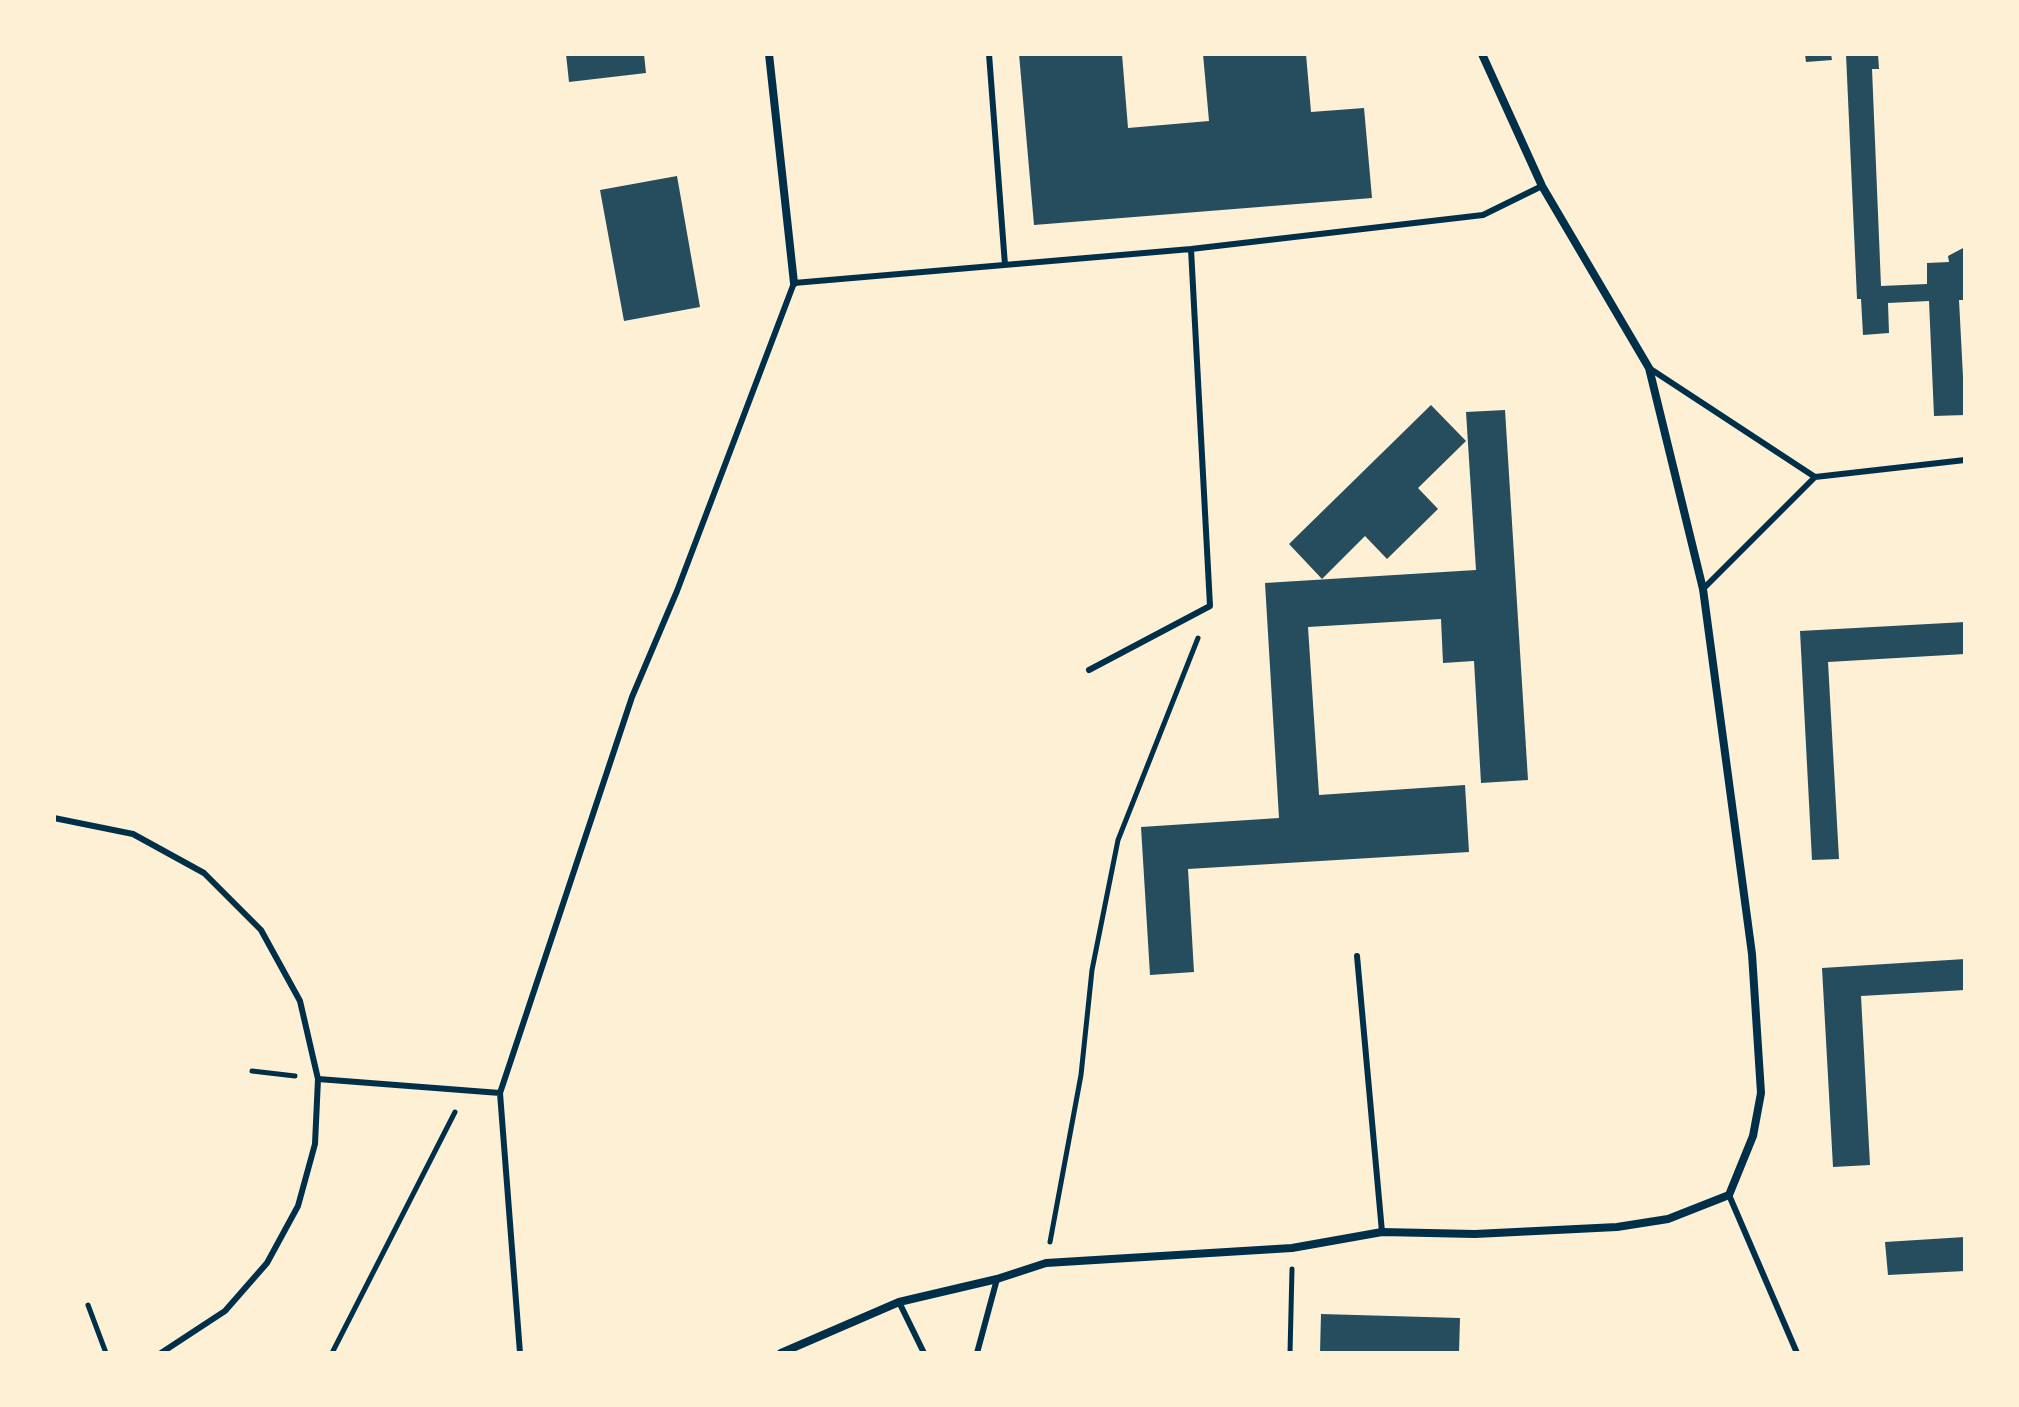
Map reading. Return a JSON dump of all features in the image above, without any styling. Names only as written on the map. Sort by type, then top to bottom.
[{"type":"street","points":[[769,54],[794,283]]},
{"type":"street","points":[[781,1353],[899,1302],[997,1279],[1046,1263],[1292,1248],[1382,1232],[1475,1234],[1617,1227],[1668,1219],[1729,1195],[1753,1136],[1761,1093],[1752,954],[1703,589],[1649,368],[1542,186],[1482,54]]},
{"type":"lane","points":[[989,54],[1005,265]]},
{"type":"lane","points":[[520,1353],[500,1093],[632,697],[677,591],[794,283],[1191,249],[1483,215],[1542,186]]},
{"type":"lane","points":[[1089,670],[1210,606],[1191,249]]},
{"type":"lane","points":[[1649,368],[1815,477]]},
{"type":"lane","points":[[1703,589],[1815,477],[1965,460]]},
{"type":"lane","points":[[54,818],[133,834],[204,873],[261,930],[300,1001],[318,1079],[315,1144],[298,1206],[267,1263],[225,1311],[161,1353]]},
{"type":"lane","points":[[1357,956],[1382,1232]]},
{"type":"lane","points":[[318,1079],[500,1093]]},
{"type":"lane","points":[[1729,1195],[1797,1353]]},
{"type":"lane","points":[[977,1353],[997,1279]]},
{"type":"lane","points":[[899,1302],[924,1353]]},
{"type":"path","points":[[1046,1263],[1081,1075],[1092,970],[1118,840],[1210,606]]},
{"type":"path","points":[[252,1071],[318,1079]]},
{"type":"path","points":[[332,1353],[465,1091]]},
{"type":"path","points":[[1290,1353],[1292,1248]]},
{"type":"path","points":[[88,1305],[106,1353]]},
{"type":"building","points":[[566,54],[644,54],[646,73],[569,82]]},
{"type":"building","points":[[1019,54],[1122,54],[1128,128],[1209,121],[1203,54],[1306,54],[1311,112],[1364,108],[1372,198],[1034,225]]},
{"type":"building","points":[[1805,54],[1831,54],[1832,60],[1806,62]]},
{"type":"building","points":[[1846,54],[1878,54],[1879,69],[1872,69],[1881,286],[1927,284],[1927,263],[1949,262],[1948,256],[1965,247],[1965,300],[1959,300],[1965,415],[1934,416],[1929,301],[1888,303],[1889,333],[1863,335],[1861,299],[1857,299]]},
{"type":"building","points":[[677,176],[700,307],[624,321],[600,190]]},
{"type":"building","points":[[1431,405],[1466,441],[1418,488],[1438,509],[1387,559],[1365,536],[1322,579],[1289,544]]},
{"type":"building","points":[[1505,410],[1528,780],[1481,783],[1474,661],[1443,663],[1441,619],[1308,627],[1319,795],[1465,785],[1469,852],[1188,869],[1194,972],[1150,975],[1141,827],[1279,818],[1265,583],[1476,570],[1466,412]]},
{"type":"building","points":[[1965,622],[1965,654],[1828,662],[1839,859],[1812,860],[1800,631]]},
{"type":"building","points":[[1965,959],[1965,990],[1861,996],[1870,1165],[1833,1167],[1822,968]]},
{"type":"building","points":[[1965,1237],[1965,1271],[1888,1275],[1885,1242]]},
{"type":"building","points":[[1321,1314],[1460,1318],[1459,1353],[1320,1353]]}]
